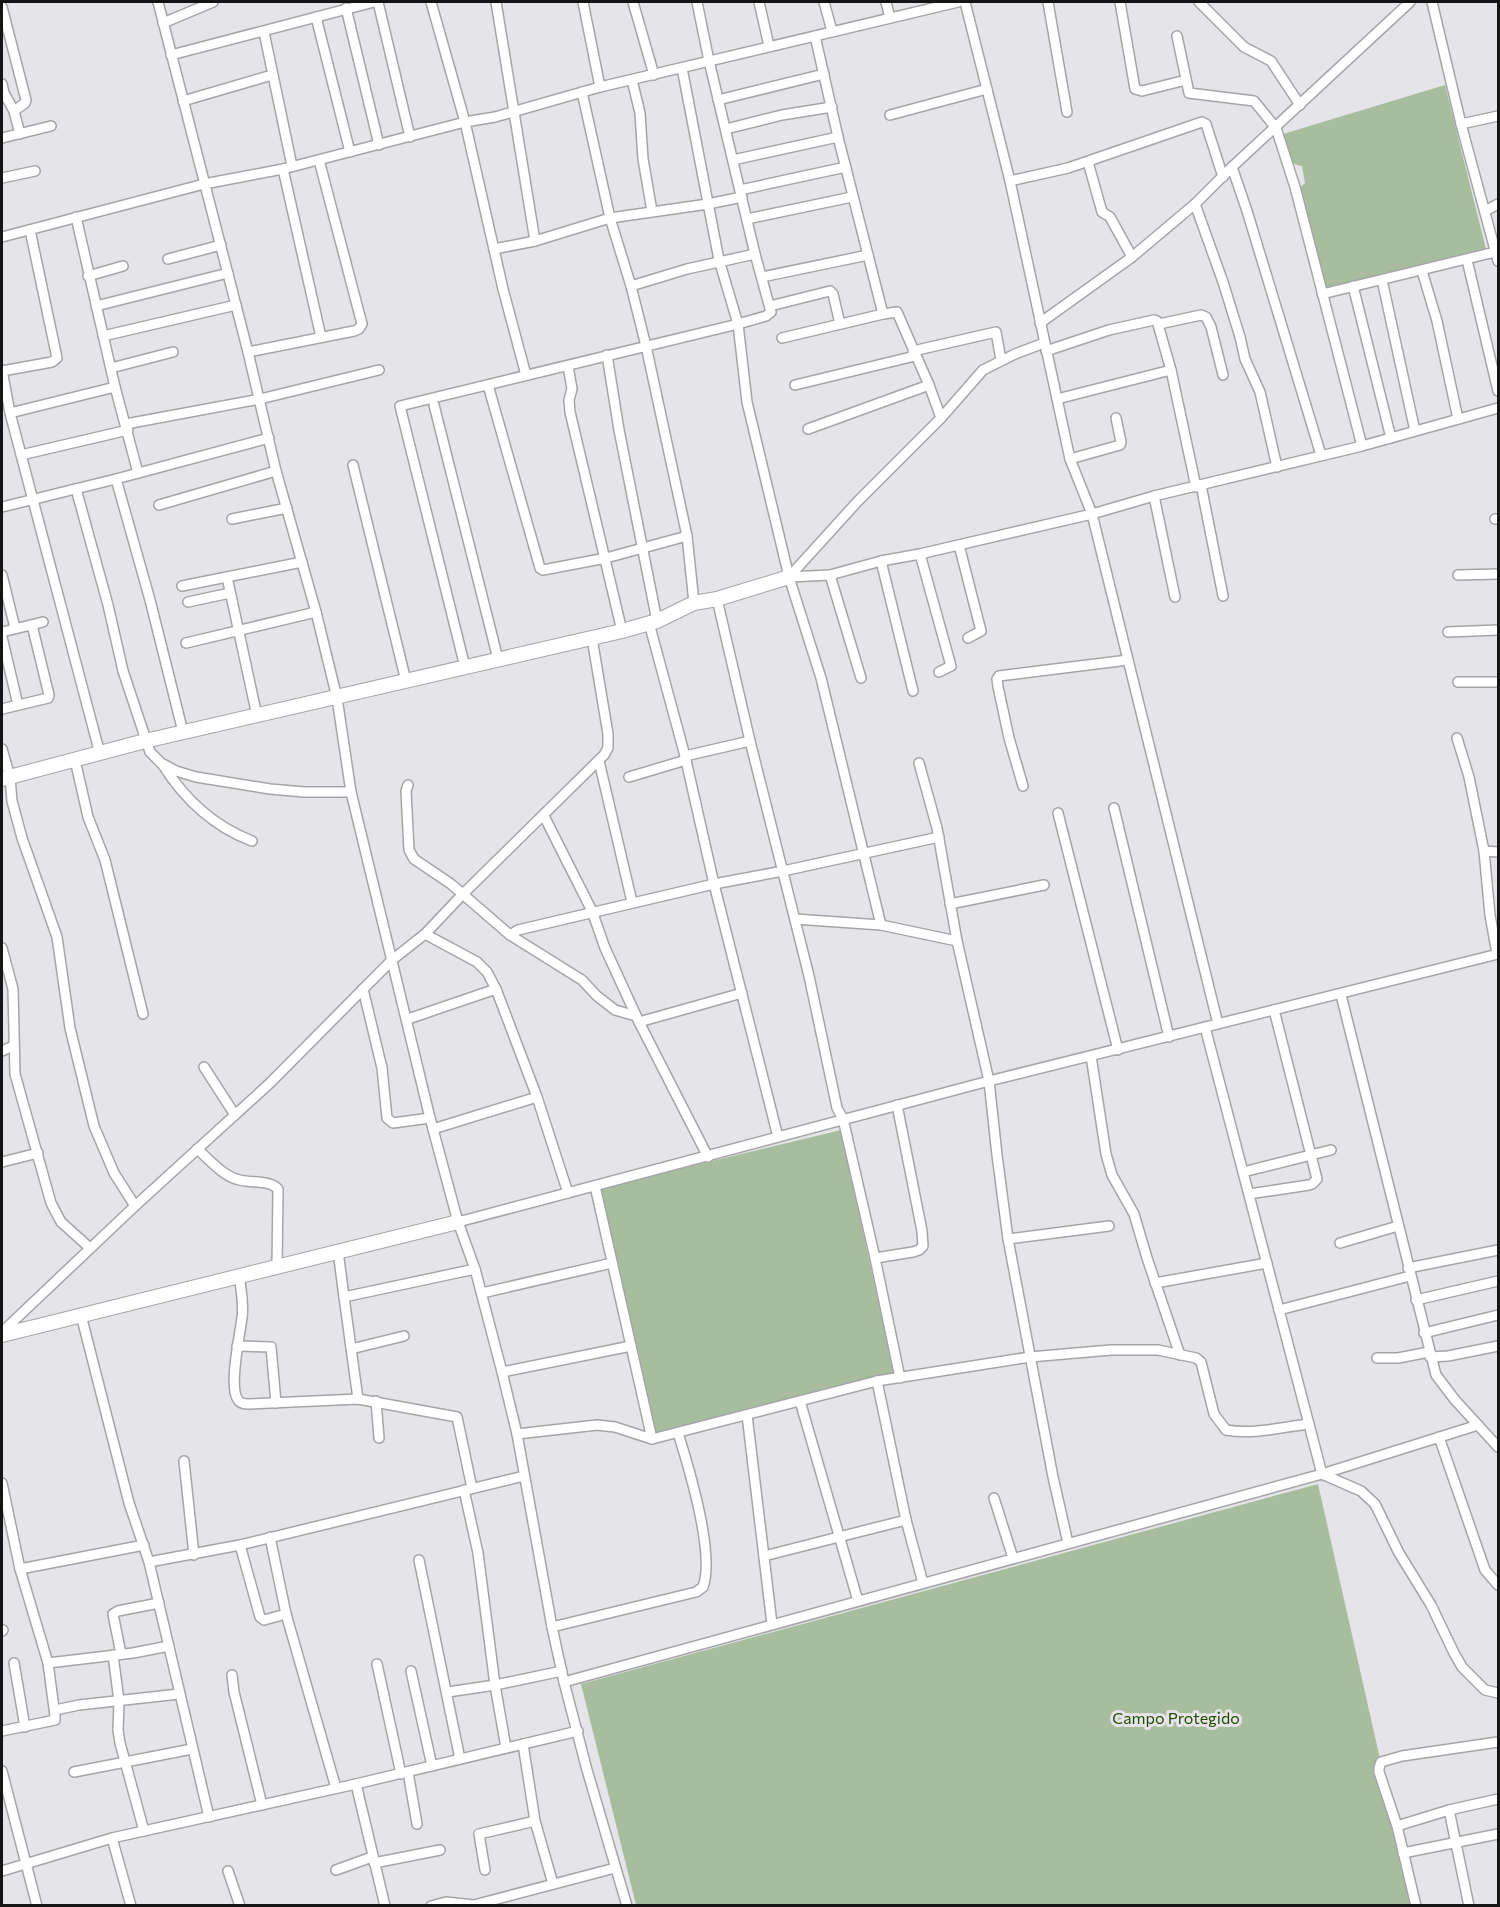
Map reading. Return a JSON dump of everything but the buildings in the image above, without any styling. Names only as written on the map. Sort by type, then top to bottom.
[{"type":"street","points":[[158,2],[260,399],[276,471],[338,698],[351,792],[408,1019],[430,1118],[458,1222],[476,1269],[517,1434],[564,1682],[627,1905]]},
{"type":"street","points":[[163,23],[213,2]]},
{"type":"street","points":[[171,56],[376,2],[410,137]]},
{"type":"street","points":[[431,2],[465,122],[526,375]]},
{"type":"street","points":[[496,2],[535,241]]},
{"type":"street","points":[[583,2],[600,87]]},
{"type":"street","points":[[633,2],[654,75]]},
{"type":"street","points":[[465,667],[400,406],[738,324],[769,315],[771,312],[718,100],[697,2]]},
{"type":"street","points":[[759,2],[769,46]]},
{"type":"street","points":[[824,2],[832,31]]},
{"type":"street","points":[[886,2],[890,18]]},
{"type":"street","points":[[2,237],[204,184],[319,160],[465,122],[513,113],[600,87],[958,2]]},
{"type":"street","points":[[965,2],[1010,181],[1070,459],[1092,514],[1218,1024]]},
{"type":"street","points":[[1048,2],[1067,112]]},
{"type":"street","points":[[1120,2],[1135,89],[1142,91],[1186,80]]},
{"type":"street","points":[[1198,2],[1244,47],[1271,61],[1300,105]]},
{"type":"street","points":[[1040,323],[1132,257],[1195,204],[1410,2]]},
{"type":"street","points":[[1322,294],[1467,260],[1497,257],[1461,124],[1432,2]]},
{"type":"street","points":[[2,8],[26,100],[14,111]]},
{"type":"street","points":[[346,9],[379,145]]},
{"type":"street","points":[[316,17],[350,152]]},
{"type":"street","points":[[264,32],[287,167],[321,337]]},
{"type":"street","points":[[815,36],[852,197],[883,314]]},
{"type":"street","points":[[1177,36],[1189,93],[1256,102],[1276,128],[1295,187],[1362,446]]},
{"type":"street","points":[[682,68],[719,260],[738,324],[747,402],[789,577],[821,678],[881,925]]},
{"type":"street","points":[[718,100],[824,74]]},
{"type":"street","points":[[183,101],[272,75]]},
{"type":"street","points":[[632,80],[640,113],[643,159],[652,211]]},
{"type":"street","points":[[2,84],[4,93],[14,111],[20,134]]},
{"type":"street","points":[[890,115],[987,89]]},
{"type":"street","points":[[582,92],[610,218],[631,286],[646,346],[687,536],[694,603]]},
{"type":"street","points":[[726,129],[832,107]]},
{"type":"street","points":[[1461,124],[1498,116]]},
{"type":"street","points":[[1010,181],[1088,162],[1202,122],[1206,124],[1223,177]]},
{"type":"street","points":[[2,138],[51,126]]},
{"type":"street","points":[[733,160],[838,137]]},
{"type":"street","points":[[248,352],[354,331],[362,324],[319,160]]},
{"type":"street","points":[[1088,162],[1102,212],[1110,217],[1132,257]]},
{"type":"street","points":[[494,249],[535,241],[610,218],[708,204],[846,167]]},
{"type":"street","points":[[1232,167],[1321,455]]},
{"type":"street","points":[[2,178],[34,171]]},
{"type":"street","points":[[747,219],[852,197]]},
{"type":"street","points":[[1195,204],[1223,282],[1245,359],[1260,392],[1277,467]]},
{"type":"street","points":[[1485,211],[1498,204]]},
{"type":"street","points":[[76,217],[88,276],[138,473]]},
{"type":"street","points":[[30,230],[57,358],[52,362],[2,371],[10,413],[60,595],[77,670],[100,754]]},
{"type":"street","points":[[168,260],[220,245]]},
{"type":"street","points":[[631,286],[719,260],[755,254]]},
{"type":"street","points":[[762,277],[868,255]]},
{"type":"street","points":[[1467,260],[1498,391]]},
{"type":"street","points":[[88,276],[123,266]]},
{"type":"street","points":[[1422,271],[1437,321],[1458,419]]},
{"type":"street","points":[[96,306],[228,273]]},
{"type":"street","points":[[1382,280],[1415,431]]},
{"type":"street","points":[[1353,286],[1391,438]]},
{"type":"street","points":[[770,306],[830,291],[840,324]]},
{"type":"street","points":[[103,336],[236,305]]},
{"type":"street","points":[[782,339],[897,312],[941,418]]},
{"type":"street","points":[[1159,324],[1201,315],[1206,317],[1211,327],[1223,375]]},
{"type":"street","points":[[789,577],[858,501],[941,418],[983,370],[1001,360],[1045,347],[1154,320],[1159,324],[1171,370],[1223,596]]},
{"type":"street","points":[[795,385],[996,332],[1001,360]]},
{"type":"street","points":[[111,368],[173,352]]},
{"type":"street","points":[[607,356],[621,440],[644,549],[653,622],[714,884],[778,1137]]},
{"type":"street","points":[[568,366],[572,389],[569,400],[570,412],[622,631]]},
{"type":"street","points":[[21,455],[127,427],[260,399],[379,370]]},
{"type":"street","points":[[1057,399],[1171,370]]},
{"type":"street","points":[[488,385],[540,568],[543,570],[606,558],[687,536]]},
{"type":"street","points":[[808,429],[929,385]]},
{"type":"street","points":[[10,413],[115,387]]},
{"type":"street","points":[[434,405],[498,659]]},
{"type":"street","points":[[6,778],[145,741],[622,631],[653,622],[694,603],[717,599],[789,577],[831,575],[880,561],[920,554],[1092,514],[1154,496],[1362,446],[1498,408]]},
{"type":"street","points":[[1070,459],[1120,445],[1116,418]]},
{"type":"street","points":[[2,507],[269,438]]},
{"type":"street","points":[[353,465],[406,681]]},
{"type":"street","points":[[159,506],[276,471]]},
{"type":"street","points":[[116,479],[150,600],[183,732]]},
{"type":"street","points":[[76,489],[108,605],[123,671],[150,752],[177,788],[202,812],[225,830],[252,841]]},
{"type":"street","points":[[1154,496],[1175,597]]},
{"type":"street","points":[[232,519],[287,508]]},
{"type":"street","points":[[959,545],[981,631],[968,638]]},
{"type":"street","points":[[920,554],[951,666],[939,672]]},
{"type":"street","points":[[880,561],[913,691]]},
{"type":"street","points":[[182,586],[302,562]]},
{"type":"street","points":[[1458,575],[1498,574]]},
{"type":"street","points":[[2,575],[15,628]]},
{"type":"street","points":[[831,575],[861,678]]},
{"type":"street","points":[[227,577],[258,716]]},
{"type":"street","points":[[188,602],[230,593]]},
{"type":"street","points":[[717,599],[795,919],[837,1108],[843,1119],[900,1378]]},
{"type":"street","points":[[186,643],[316,612]]},
{"type":"street","points":[[2,632],[43,622]]},
{"type":"street","points":[[2,709],[48,698],[32,625]]},
{"type":"street","points":[[1448,632],[1498,630]]},
{"type":"street","points":[[2,638],[18,705]]},
{"type":"street","points":[[2,1334],[90,1248],[270,1083],[392,960],[425,934],[599,761],[608,748],[608,734],[592,638]]},
{"type":"street","points":[[1023,786],[998,687],[999,676],[1128,660]]},
{"type":"street","points":[[1458,682],[1498,682]]},
{"type":"street","points":[[2,1334],[458,1222],[989,1081],[1498,954],[1490,915],[1484,851],[1469,777],[1457,738]]},
{"type":"street","points":[[629,777],[685,758],[750,741]]},
{"type":"street","points":[[2,749],[6,778],[22,838],[57,937],[70,1028],[94,1126],[114,1173],[135,1206]]},
{"type":"street","points":[[75,760],[88,817],[105,860],[143,1014]]},
{"type":"street","points":[[599,761],[632,902]]},
{"type":"street","points":[[919,763],[939,837],[957,941],[989,1081],[1008,1239],[1068,1543]]},
{"type":"street","points":[[161,764],[196,777],[270,789],[351,792]]},
{"type":"street","points":[[408,784],[406,791],[408,830],[412,857],[451,884],[510,935],[576,976],[615,1010],[637,1019],[742,993]]},
{"type":"street","points":[[1114,808],[1169,1036]]},
{"type":"street","points":[[1058,813],[1118,1050]]},
{"type":"street","points":[[544,816],[592,911],[605,948],[637,1019],[708,1157]]},
{"type":"street","points":[[510,935],[518,930],[592,911],[939,837]]},
{"type":"street","points":[[1484,851],[1498,852]]},
{"type":"street","points":[[950,904],[1044,885]]},
{"type":"street","points":[[795,919],[881,925],[957,941]]},
{"type":"street","points":[[425,934],[477,962],[487,972],[496,989],[537,1097],[568,1193]]},
{"type":"street","points":[[2,948],[13,989],[15,1074],[48,1195],[61,1222],[90,1248]]},
{"type":"street","points":[[363,989],[382,1068],[387,1118],[393,1123],[430,1118]]},
{"type":"street","points":[[408,1019],[496,989]]},
{"type":"street","points":[[1341,995],[1429,1354],[1440,1383],[1498,1447]]},
{"type":"street","points":[[1248,1194],[1312,1184],[1317,1179],[1274,1010]]},
{"type":"street","points":[[1205,1027],[1322,1474]]},
{"type":"street","points":[[2,1052],[13,1046]]},
{"type":"street","points":[[1091,1056],[1106,1154],[1112,1175],[1134,1214],[1180,1355]]},
{"type":"street","points":[[204,1067],[235,1114]]},
{"type":"street","points":[[433,1129],[537,1097]]},
{"type":"street","points":[[875,1258],[919,1250],[924,1240],[897,1105]]},
{"type":"street","points":[[197,1149],[236,1180],[272,1184],[278,1189],[277,1266]]},
{"type":"street","points":[[1243,1172],[1332,1150]]},
{"type":"street","points":[[2,1162],[38,1153]]},
{"type":"street","points":[[595,1186],[652,1439]]},
{"type":"street","points":[[1008,1239],[1109,1226]]},
{"type":"street","points":[[1340,1243],[1398,1226]]},
{"type":"street","points":[[1279,1310],[1409,1272],[1498,1250]]},
{"type":"street","points":[[338,1251],[357,1399]]},
{"type":"street","points":[[482,1293],[612,1263]]},
{"type":"street","points":[[1155,1283],[1267,1263]]},
{"type":"street","points":[[344,1297],[476,1269]]},
{"type":"street","points":[[239,1275],[243,1316],[237,1346],[235,1390],[238,1401],[248,1404],[357,1399],[457,1417],[506,1748]]},
{"type":"street","points":[[1416,1300],[1498,1281]]},
{"type":"street","points":[[81,1315],[129,1503],[149,1562],[209,1816]]},
{"type":"street","points":[[1424,1333],[1498,1315]]},
{"type":"street","points":[[351,1349],[404,1336]]},
{"type":"street","points":[[237,1346],[270,1347],[276,1403]]},
{"type":"street","points":[[502,1372],[631,1346]]},
{"type":"street","points":[[1377,1358],[1398,1359],[1429,1354],[1448,1356],[1498,1346]]},
{"type":"street","points":[[517,1434],[597,1425],[652,1439],[877,1381],[1030,1357],[1111,1350],[1158,1350],[1196,1358],[1201,1362],[1214,1414],[1227,1430],[1236,1432],[1265,1430],[1309,1424]]},
{"type":"street","points":[[877,1381],[906,1520],[923,1583]]},
{"type":"street","points":[[376,1401],[379,1438]]},
{"type":"street","points":[[800,1401],[858,1601]]},
{"type":"street","points":[[747,1415],[772,1624]]},
{"type":"street","points":[[564,1682],[1322,1474],[1478,1425]]},
{"type":"street","points":[[552,1627],[696,1592],[703,1587],[707,1565],[694,1489],[678,1433]]},
{"type":"street","points":[[1439,1437],[1485,1570],[1498,1585]]},
{"type":"street","points":[[184,1461],[194,1555]]},
{"type":"street","points":[[1322,1474],[1361,1491],[1375,1504],[1399,1553],[1431,1605],[1462,1667],[1485,1690],[1498,1693]]},
{"type":"street","points":[[149,1562],[240,1545],[524,1476]]},
{"type":"street","points":[[2,1483],[20,1569],[48,1664],[55,1710],[55,1720],[2,1731]]},
{"type":"street","points":[[994,1498],[1013,1558]]},
{"type":"street","points":[[764,1556],[906,1520]]},
{"type":"street","points":[[270,1537],[286,1614],[336,1788]]},
{"type":"street","points":[[20,1569],[144,1545]]},
{"type":"street","points":[[240,1545],[260,1617],[269,1620],[286,1614]]},
{"type":"street","points":[[418,1560],[448,1692],[460,1759]]},
{"type":"street","points":[[144,1831],[118,1730],[117,1654],[113,1614],[159,1603]]},
{"type":"street","points":[[48,1664],[169,1646]]},
{"type":"street","points":[[14,1663],[25,1727]]},
{"type":"street","points":[[376,1664],[417,1824]]},
{"type":"street","points":[[411,1671],[432,1766]]},
{"type":"street","points":[[448,1692],[562,1671]]},
{"type":"street","points":[[232,1675],[234,1692],[262,1805]]},
{"type":"street","points":[[55,1710],[79,1705],[179,1694]]},
{"type":"street","points":[[2,1871],[111,1838],[356,1784],[578,1731]]},
{"type":"street","points":[[1416,1905],[1397,1826],[1378,1768],[1381,1762],[1395,1757],[1498,1742]]},
{"type":"street","points":[[524,1744],[535,1821],[553,1884]]},
{"type":"street","points":[[74,1772],[192,1749]]},
{"type":"street","points":[[2,1771],[37,1905]]},
{"type":"street","points":[[356,1784],[385,1905]]},
{"type":"street","points":[[1397,1826],[1449,1810],[1498,1799]]},
{"type":"street","points":[[1449,1810],[1469,1905]]},
{"type":"street","points":[[485,1870],[479,1834],[535,1821]]},
{"type":"street","points":[[1403,1853],[1498,1834]]},
{"type":"street","points":[[111,1838],[131,1905]]},
{"type":"street","points":[[336,1870],[373,1860],[440,1850]]},
{"type":"street","points":[[431,1905],[446,1902],[474,1905],[615,1868]]},
{"type":"street","points":[[228,1871],[240,1905]]},
{"type":"green space","points":[[1445,85],[1487,253],[1323,291],[1298,189],[1305,183],[1302,166],[1290,163],[1283,134]]},
{"type":"green space","points":[[841,1130],[895,1379],[650,1436],[592,1190]]},
{"type":"green space","name":"Campo Protegido","points":[[1318,1484],[1413,1905],[636,1905],[581,1684]]}]
